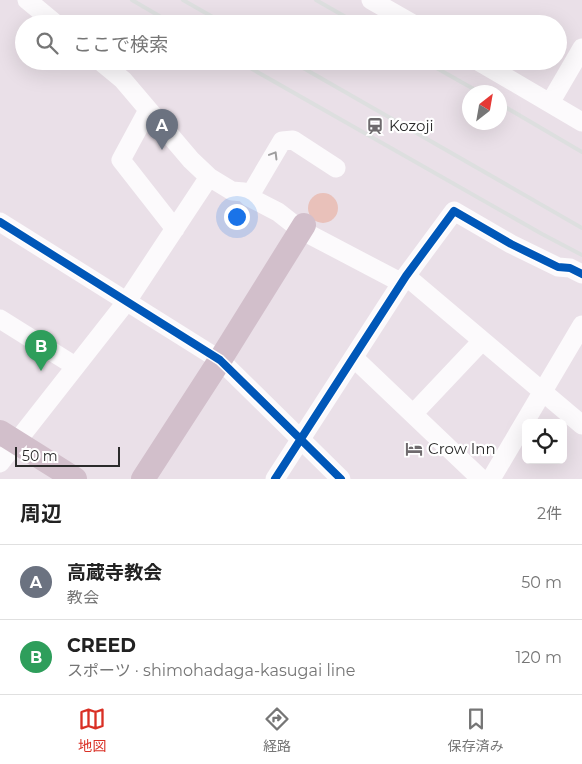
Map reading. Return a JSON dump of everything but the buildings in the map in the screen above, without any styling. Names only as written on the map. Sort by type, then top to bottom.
[{"type":"main road","points":[[143,479],[302,228]]},
{"type":"main road","points":[[8,437],[75,479]]},
{"type":"street","points":[[27,0],[45,15]]},
{"type":"street","points":[[371,0],[397,15]]},
{"type":"street","points":[[550,102],[582,48]]},
{"type":"street","points":[[111,70],[123,80],[191,160],[209,177],[232,191],[244,192],[302,228],[404,280],[482,341],[582,425]]},
{"type":"street","points":[[494,70],[582,122]]},
{"type":"street","points":[[148,110],[121,160],[175,229]]},
{"type":"street","points":[[249,196],[282,142],[293,140],[336,168]]},
{"type":"street","points":[[0,462],[8,437],[75,366],[127,301],[209,177]]},
{"type":"street","points":[[275,479],[404,280],[454,211],[511,244],[558,267],[570,268],[582,274]]},
{"type":"street","points":[[0,222],[220,360],[341,479]]},
{"type":"street","points":[[0,319],[75,366]]},
{"type":"street","points":[[491,479],[581,330]]},
{"type":"street","points":[[413,414],[482,341]]},
{"type":"street","points":[[354,358],[481,479]]},
{"type":"shaded area","points":[[323,193],[334,197],[338,208],[334,219],[323,223],[312,219],[308,208],[312,197]]},
{"type":"railway","points":[[132,0],[158,15]]},
{"type":"railway","points":[[183,0],[209,15]]},
{"type":"railway","points":[[316,0],[342,15]]},
{"type":"railway","points":[[254,70],[582,255]]},
{"type":"railway","points":[[307,70],[582,228]]},
{"type":"railway","points":[[440,70],[467,85]]},
{"type":"railway","points":[[507,108],[582,152]]},
{"type":"cycle path","points":[[275,479],[406,276],[454,211],[511,244],[558,267],[570,268],[582,274]]},
{"type":"cycle path","points":[[0,222],[220,360],[341,479]]},
{"type":"place","name":"Kozoji","points":[[375,126]]},
{"type":"place","name":"高蔵寺教会","points":[[162,150]]},
{"type":"place","name":"CREED","points":[[41,371]]},
{"type":"place","name":"Crow Inn","points":[[414,449]]}]
